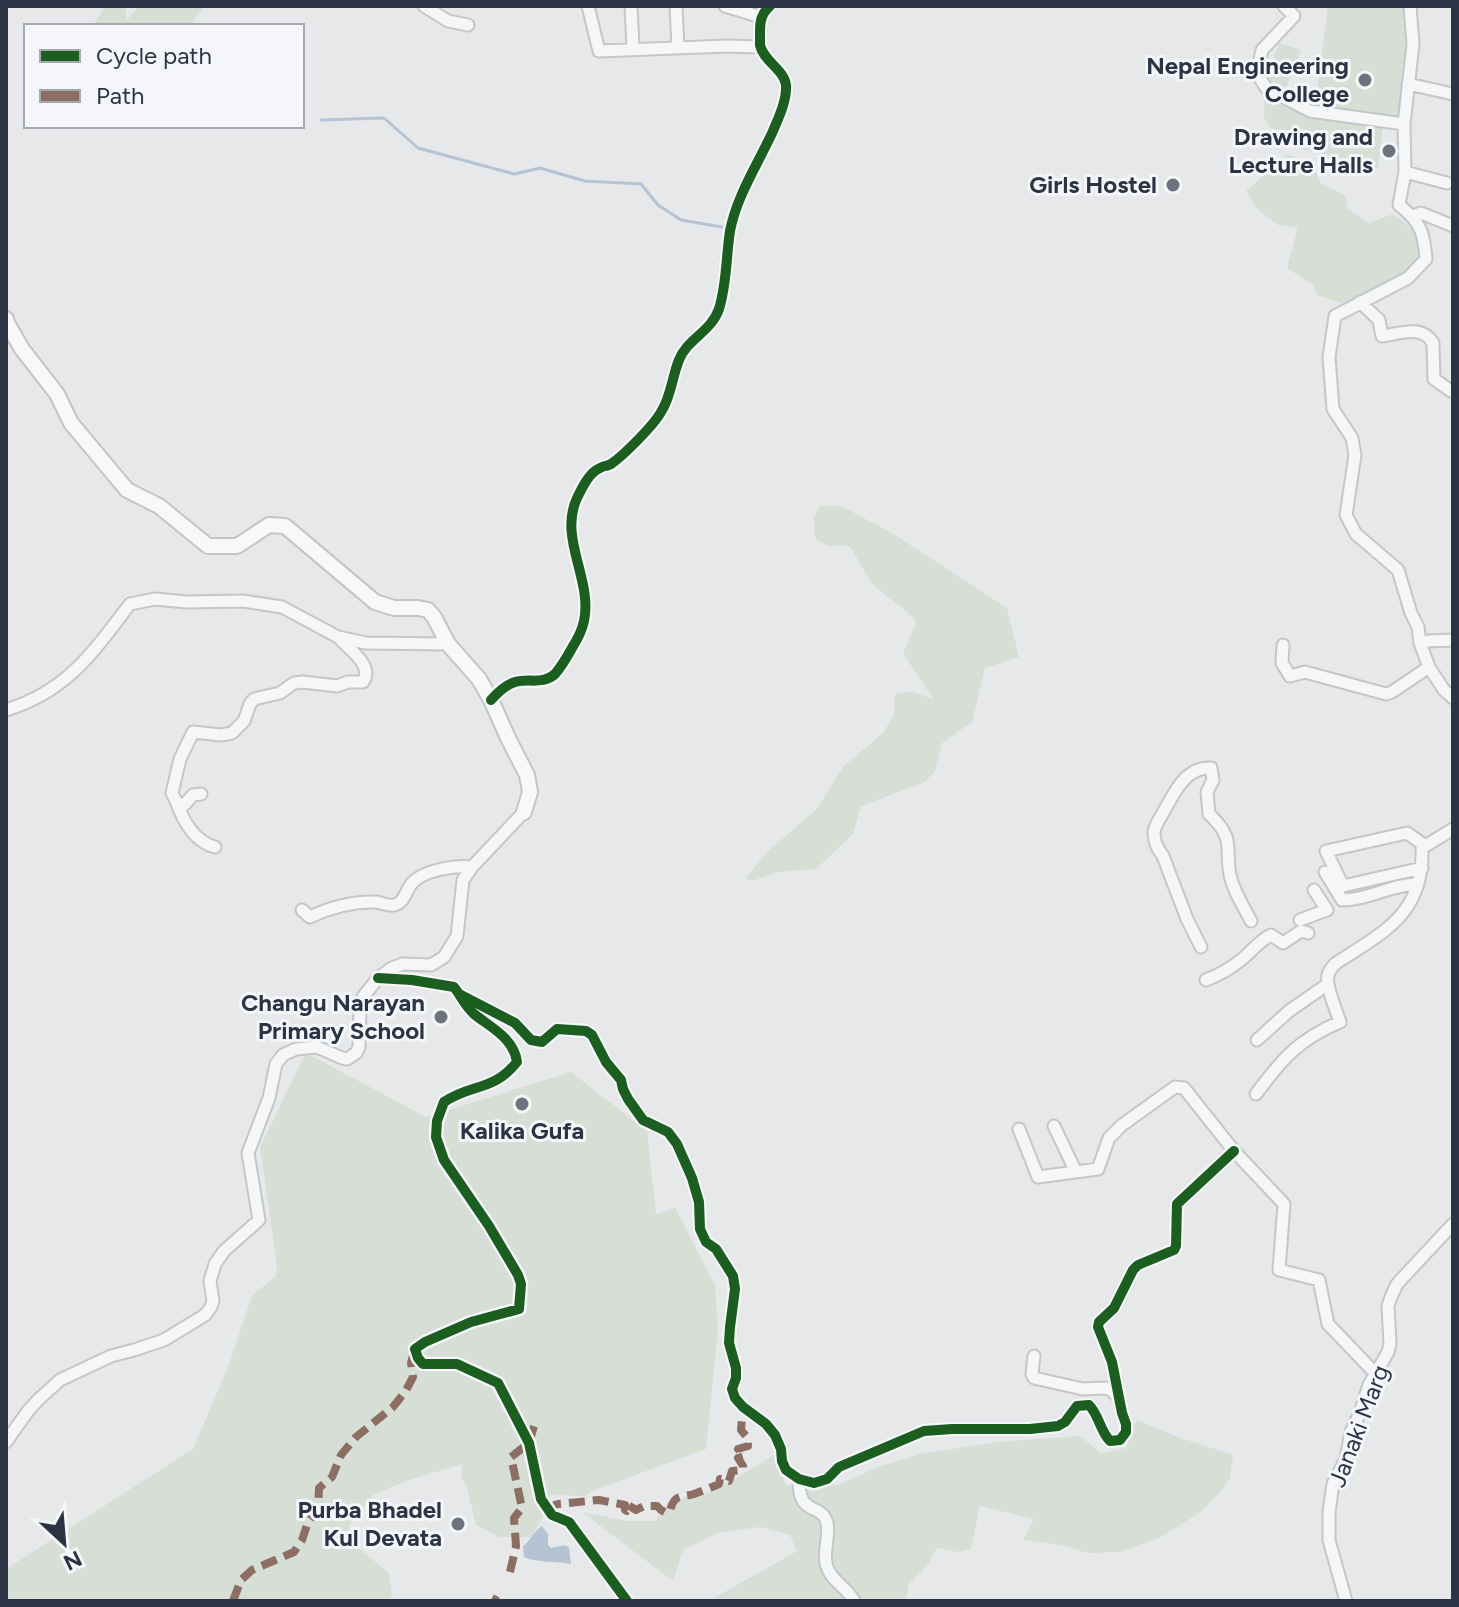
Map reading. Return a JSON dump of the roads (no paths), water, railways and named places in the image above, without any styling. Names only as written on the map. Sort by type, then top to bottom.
[{"type":"main road","points":[[6,319],[22,349],[57,394],[71,423],[127,490],[159,506],[208,546],[237,546],[269,525],[285,526],[375,602],[394,608],[428,610],[448,644],[479,679],[491,700],[530,783],[524,812]]},
{"type":"street","points":[[424,6],[448,21],[468,25]]},
{"type":"street","points":[[588,6],[599,51],[760,47]]},
{"type":"street","points":[[631,6],[633,49]]},
{"type":"street","points":[[676,6],[678,48]]},
{"type":"street","points":[[725,6],[761,17]]},
{"type":"street","points":[[491,700],[501,689],[517,681],[549,679],[561,667],[584,620],[582,579],[571,533],[576,499],[590,476],[620,456],[663,410],[679,358],[710,326],[719,310],[730,229],[741,196],[774,130],[785,100],[786,83],[760,47],[761,17],[770,6]]},
{"type":"street","points":[[1284,6],[1294,16],[1262,50],[1257,73],[1266,88],[1310,111],[1404,124]]},
{"type":"street","points":[[1410,6],[1413,44],[1404,124],[1405,172],[1399,205],[1413,216],[1425,238],[1426,259],[1408,278],[1335,316],[1329,357],[1333,409],[1352,438],[1355,455],[1346,515],[1356,534],[1398,570],[1429,667],[1453,698]]},
{"type":"street","points":[[1408,84],[1453,94]]},
{"type":"street","points":[[1405,172],[1447,183]]},
{"type":"street","points":[[1413,216],[1421,213],[1453,226]]},
{"type":"street","points":[[1360,302],[1379,320],[1382,336],[1416,331],[1431,337],[1434,379],[1453,390]]},
{"type":"street","points":[[6,710],[41,695],[66,679],[87,660],[130,604],[155,599],[243,601],[282,607],[338,637],[360,658],[367,674],[363,682],[337,686],[294,683],[280,693],[254,699],[244,721],[232,733],[193,732],[180,759],[172,793],[183,819],[194,833],[215,847]]},
{"type":"street","points":[[338,637],[366,643],[448,644]]},
{"type":"street","points":[[1420,643],[1453,640]]},
{"type":"street","points":[[1283,645],[1282,663],[1290,676],[1305,672],[1386,694],[1429,667]]},
{"type":"street","points":[[1201,947],[1163,856],[1156,847],[1154,829],[1181,782],[1195,770],[1211,768],[1213,780],[1207,792],[1209,814],[1228,840],[1230,877],[1251,921]]},
{"type":"street","points":[[177,803],[184,805],[193,795],[201,794]]},
{"type":"street","points":[[6,1442],[33,1405],[60,1380],[111,1356],[164,1340],[209,1311],[213,1301],[211,1273],[215,1264],[224,1251],[259,1220],[248,1153],[269,1098],[276,1064],[283,1055],[296,1049],[317,1047],[342,1058],[352,1056],[359,1047],[363,997],[385,972],[403,964],[431,965],[444,957],[457,936],[463,880],[524,812]]},
{"type":"street","points":[[1256,1094],[1292,1050],[1313,1034],[1340,1022],[1327,977],[1336,963],[1388,930],[1411,903],[1422,868],[1422,848],[1453,829]]},
{"type":"street","points":[[1422,868],[1343,886],[1326,851],[1407,833],[1424,845]]},
{"type":"street","points":[[302,910],[310,917],[348,903],[375,902],[393,906],[402,901],[411,883],[423,875],[452,867],[472,867]]},
{"type":"street","points":[[1325,872],[1342,900],[1364,897],[1405,884],[1418,884]]},
{"type":"street","points":[[1300,920],[1327,910],[1314,890]]},
{"type":"street","points":[[1206,980],[1232,967],[1266,937],[1271,935],[1283,943],[1301,931],[1308,933]]},
{"type":"street","points":[[378,978],[454,987],[466,1006],[499,1032],[516,1053],[517,1062],[507,1074],[491,1084],[444,1102],[437,1121],[436,1137],[444,1160],[518,1275],[521,1284],[519,1309],[471,1322],[425,1342],[415,1349],[418,1358],[423,1364],[457,1364],[498,1383],[529,1443],[541,1499],[552,1515],[569,1522],[627,1601]]},
{"type":"street","points":[[1257,1040],[1289,1011],[1328,984]]},
{"type":"street","points":[[459,994],[515,1023],[531,1040],[542,1042],[557,1029],[586,1031],[592,1035],[643,1120],[668,1132],[677,1144],[699,1202],[700,1229],[706,1242],[716,1249],[733,1276],[735,1289],[729,1335],[736,1378],[732,1389],[735,1398],[775,1435],[786,1470],[799,1479],[814,1483],[827,1479],[839,1467],[924,1431],[1058,1426],[1077,1406],[1083,1404],[1094,1409],[1110,1441],[1120,1440],[1126,1432],[1126,1424],[1099,1322],[1114,1308],[1138,1265],[1174,1250],[1177,1204],[1234,1151]]},
{"type":"street","points":[[1019,1129],[1038,1177],[1098,1169],[1109,1138],[1115,1131],[1175,1087],[1184,1088],[1234,1151],[1284,1204],[1279,1270],[1319,1280],[1328,1324],[1375,1373]]},
{"type":"street","points":[[1054,1126],[1076,1172]]},
{"type":"street","name":"Janaki Marg","points":[[1346,1601],[1329,1540],[1333,1484],[1346,1459],[1351,1432],[1375,1373],[1388,1352],[1388,1306],[1397,1284],[1453,1224]]},
{"type":"street","points":[[1034,1356],[1034,1378],[1083,1389],[1105,1388],[1120,1399]]},
{"type":"street","points":[[799,1479],[803,1504],[822,1514],[827,1524],[827,1570],[854,1601]]},
{"type":"water","points":[[542,1526],[548,1534],[551,1548],[565,1545],[569,1548],[571,1564],[524,1557],[523,1546]]},
{"type":"waterway","points":[[321,120],[384,118],[418,148],[514,174],[540,168],[585,181],[641,184],[658,205],[681,220],[722,227]]},
{"type":"place","name":"Nepal Engineering College","points":[[1365,80]]},
{"type":"place","name":"Drawing and Lecture Halls","points":[[1389,151]]},
{"type":"place","name":"Girls Hostel","points":[[1173,185]]},
{"type":"place","name":"Changu Narayan Primary School","points":[[441,1017]]},
{"type":"place","name":"Kalika Gufa","points":[[522,1104]]},
{"type":"place","name":"Purba Bhadel Kul Devata","points":[[458,1524]]}]
